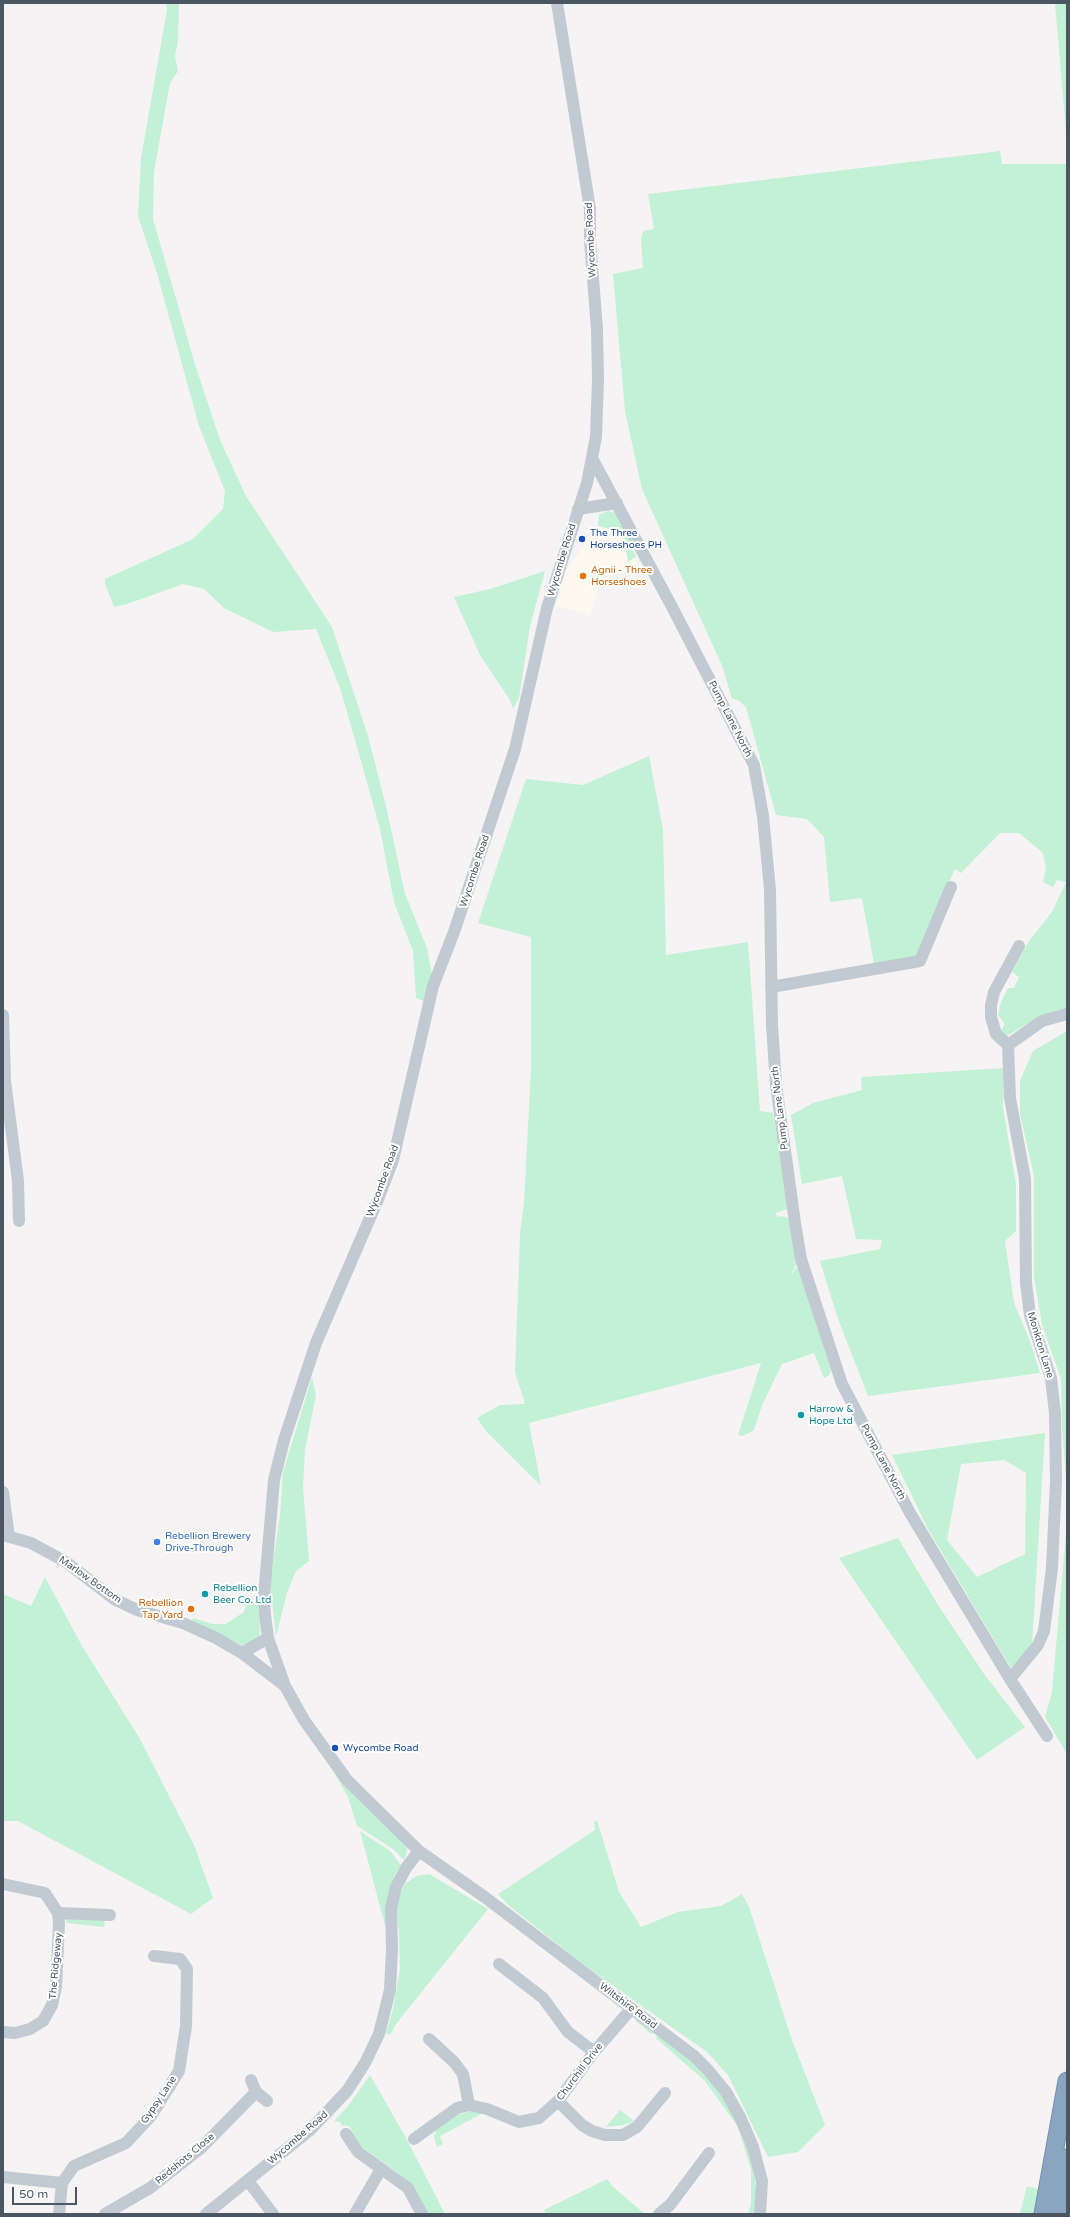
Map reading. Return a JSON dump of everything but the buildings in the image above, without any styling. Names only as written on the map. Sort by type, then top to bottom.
[{"type":"highway","points":[[1043,2214],[1067,2081]]},
{"type":"highway","points":[[1058,2214],[1067,2128]]},
{"type":"street","name":"Wycombe Road","points":[[206,2214],[248,2181],[326,2115],[347,2091],[365,2063],[379,2034],[390,1990],[392,1949],[391,1908],[396,1887],[406,1868],[420,1851],[347,1780],[304,1720],[285,1686],[268,1638],[264,1596],[274,1480],[284,1440],[316,1343],[379,1198],[393,1160],[433,986],[454,932],[515,749],[547,608],[578,509],[592,458],[596,437],[598,379],[597,329],[590,241],[590,209],[557,3]]},
{"type":"street","name":"Pump Lane North","points":[[592,458],[754,764],[763,816],[770,890],[771,987],[776,1085],[801,1259],[842,1384],[910,1513],[1010,1679],[1047,1736]]},
{"type":"street","points":[[578,509],[617,503]]},
{"type":"street","points":[[771,987],[920,961],[951,887]]},
{"type":"street","points":[[1019,946],[994,992],[991,1005],[991,1017],[996,1034],[1008,1045],[1042,1021],[1067,1014]]},
{"type":"street","points":[[3,1015],[4,1081],[8,1139],[18,1181],[16,1216]]},
{"type":"street","name":"Monkton Lane","points":[[1008,1045],[1010,1098],[1025,1179],[1026,1283],[1030,1315],[1051,1378],[1055,1413],[1056,1481],[1052,1568],[1044,1631],[1038,1645],[1010,1679]]},
{"type":"street","points":[[3,1492],[6,1536]]},
{"type":"street","name":"Marlow Bottom","points":[[6,1536],[31,1543],[66,1562],[114,1599],[137,1610],[183,1623],[216,1638],[242,1653],[285,1686]]},
{"type":"street","points":[[242,1653],[268,1638]]},
{"type":"street","name":"Wiltshire Road","points":[[420,1851],[486,1898],[694,2056],[726,2092],[753,2147],[762,2181],[760,2214]]},
{"type":"street","points":[[3,1884],[45,1894],[58,1913],[110,1915]]},
{"type":"street","name":"The Ridgeway","points":[[3,2032],[14,2033],[30,2029],[43,2021],[52,2005],[56,1987],[58,1913]]},
{"type":"street","name":"Gypsy Lane","points":[[59,2214],[62,2183],[74,2166],[126,2143],[150,2116],[179,2070],[186,2026],[187,1968],[180,1959],[168,1952],[154,1956]]},
{"type":"street","points":[[499,1964],[543,1998],[568,2032],[594,2052]]},
{"type":"street","name":"Churchill Drive","points":[[469,2105],[487,2109],[519,2122],[539,2118],[558,2101],[594,2052],[631,2009]]},
{"type":"street","points":[[414,2139],[457,2108],[469,2105],[462,2074],[454,2062],[429,2039]]},
{"type":"street","points":[[251,2080],[256,2092],[267,2101]]},
{"type":"street","name":"Redshots Close","points":[[105,2214],[150,2188],[201,2148],[256,2092]]},
{"type":"street","points":[[558,2101],[582,2125],[592,2131],[605,2135],[623,2135],[637,2127],[665,2093]]},
{"type":"street","points":[[346,2134],[358,2152],[408,2188],[422,2214]]},
{"type":"street","points":[[659,2214],[670,2206],[709,2153]]},
{"type":"street","points":[[355,2214],[381,2169]]},
{"type":"street","points":[[3,2177],[62,2183]]},
{"type":"street","points":[[248,2181],[273,2214]]},
{"type":"shaded area","points":[[597,527],[620,530],[637,562],[626,571],[604,569],[590,615],[556,606],[566,571]]},
{"type":"green space","points":[[166,3],[179,3],[178,41],[175,56],[178,71],[170,83],[154,172],[153,219],[194,361],[220,440],[246,496],[332,627],[368,736],[386,806],[405,894],[427,948],[432,976],[426,1002],[416,998],[413,951],[394,902],[380,829],[340,688],[316,629],[273,632],[224,608],[204,589],[183,584],[127,604],[114,607],[105,584],[105,579],[193,539],[223,509],[225,491],[199,426],[157,273],[138,216],[141,158],[167,10]]},
{"type":"green space","points":[[1055,3],[1067,3],[1067,144]]},
{"type":"green space","points":[[1000,151],[1002,164],[1067,164],[1067,1011],[1037,1018],[1005,1037],[1001,1031],[1005,1024],[998,1015],[1001,1002],[1008,988],[1014,988],[1019,977],[1012,972],[1029,941],[1052,912],[1066,882],[1057,880],[1053,887],[1043,882],[1046,869],[1043,853],[1019,833],[1000,833],[961,873],[955,869],[916,959],[875,969],[862,898],[830,902],[824,837],[807,819],[776,815],[746,707],[738,700],[732,699],[723,668],[642,489],[625,411],[613,274],[643,268],[641,239],[643,231],[654,229],[648,194]]},
{"type":"green space","points":[[608,511],[614,512],[622,521],[636,557],[628,562],[623,533],[598,526],[599,515]]},
{"type":"green space","points":[[545,571],[530,626],[519,698],[513,709],[510,700],[480,655],[454,597],[490,589]]},
{"type":"green space","points":[[649,756],[663,830],[666,955],[748,942],[760,1111],[773,1113],[790,1208],[776,1213],[777,1217],[782,1216],[789,1218],[796,1264],[791,1275],[797,1267],[801,1274],[831,1371],[829,1375],[824,1378],[814,1353],[782,1364],[762,1405],[754,1430],[743,1436],[738,1435],[761,1363],[529,1423],[541,1486],[486,1431],[477,1418],[500,1405],[525,1404],[515,1372],[520,1234],[524,1203],[531,1068],[531,937],[478,923],[526,779],[583,785]]},
{"type":"green space","points":[[1067,1031],[1067,1491],[1062,1427],[1061,1379],[1042,1325],[1034,1277],[1034,1176],[1020,1114],[1020,1081],[1033,1051]]},
{"type":"green space","points":[[1004,1068],[1003,1108],[1016,1184],[1016,1231],[1005,1241],[1014,1303],[1030,1341],[1040,1373],[868,1396],[837,1316],[820,1261],[880,1249],[882,1240],[856,1239],[842,1176],[802,1184],[791,1115],[813,1103],[862,1090],[861,1077]]},
{"type":"green space","points":[[312,1377],[316,1395],[305,1450],[303,1488],[309,1561],[296,1571],[287,1593],[276,1636],[270,1584],[280,1515],[283,1472]]},
{"type":"green space","points":[[1045,1433],[1032,1645],[1011,1668],[928,1529],[892,1455]],"holes":[[[1004,1460],[1026,1473],[1025,1554],[977,1577],[947,1540],[961,1464]]]},
{"type":"green space","points":[[1067,1522],[1067,1754],[1045,1717],[1052,1692]]},
{"type":"green space","points":[[898,1538],[938,1605],[984,1674],[1025,1727],[977,1760],[839,1558]]},
{"type":"green space","points":[[45,1577],[82,1646],[140,1739],[194,1845],[213,1898],[191,1914],[18,1821],[3,1821],[3,1594],[31,1606]]},
{"type":"green space","points":[[247,1600],[254,1601],[259,1605],[260,1638],[244,1646],[192,1623],[193,1618],[212,1624],[226,1624],[244,1612]]},
{"type":"green space","points":[[331,1767],[406,1846],[407,1852],[404,1860],[393,1849],[357,1826],[348,1797]]},
{"type":"green space","points":[[597,1820],[619,1892],[641,1927],[678,1912],[721,1906],[742,1894],[749,1907],[792,2040],[825,2125],[798,2152],[768,2157],[728,2075],[707,2052],[584,1965],[508,1905],[498,1894],[595,1830],[594,1822]]},
{"type":"green space","points":[[360,1831],[390,1851],[401,1865],[394,1877],[387,1903],[386,1929]]},
{"type":"green space","points":[[429,1874],[488,1909],[396,2024],[390,2035],[386,2033],[393,2009],[400,1970],[399,1932],[396,1911],[399,1897],[405,1884],[416,1876]]},
{"type":"green space","points":[[66,1919],[105,1919],[104,1927],[67,1923]]},
{"type":"green space","points":[[635,2020],[640,2020],[688,2057],[723,2095],[746,2137],[755,2178],[757,2214],[748,2214],[751,2204],[751,2170],[738,2127],[705,2081],[656,2038],[657,2036],[653,2033],[651,2034]]},
{"type":"green space","points":[[370,2075],[405,2136],[445,2214],[427,2214],[410,2185],[398,2173],[359,2145],[355,2140],[351,2128],[346,2125],[342,2126],[340,2122],[334,2121],[348,2106]]},
{"type":"green space","points":[[620,2110],[634,2121],[623,2125],[606,2127]]},
{"type":"green space","points":[[470,2111],[483,2113],[440,2136],[443,2144],[437,2147],[434,2137],[437,2128],[454,2116]]},
{"type":"green space","points":[[607,2179],[612,2186],[645,2214],[546,2214],[544,2210]]},
{"type":"green space","points":[[1027,2186],[1044,2191],[1039,2214],[1020,2214]]},
{"type":"place","name":"The Three Horseshoes PH","points":[[582,539]]},
{"type":"place","name":"Agnii - Three Horseshoes","points":[[583,576]]},
{"type":"place","name":"Harrow & Hope Ltd","points":[[801,1415]]},
{"type":"place","name":"Rebellion Brewery Drive-Through","points":[[157,1542]]},
{"type":"place","name":"Rebellion Beer Co. Ltd","points":[[205,1594]]},
{"type":"place","name":"Rebellion Tap Yard","points":[[191,1609]]},
{"type":"place","name":"Wycombe Road","points":[[335,1748]]}]
